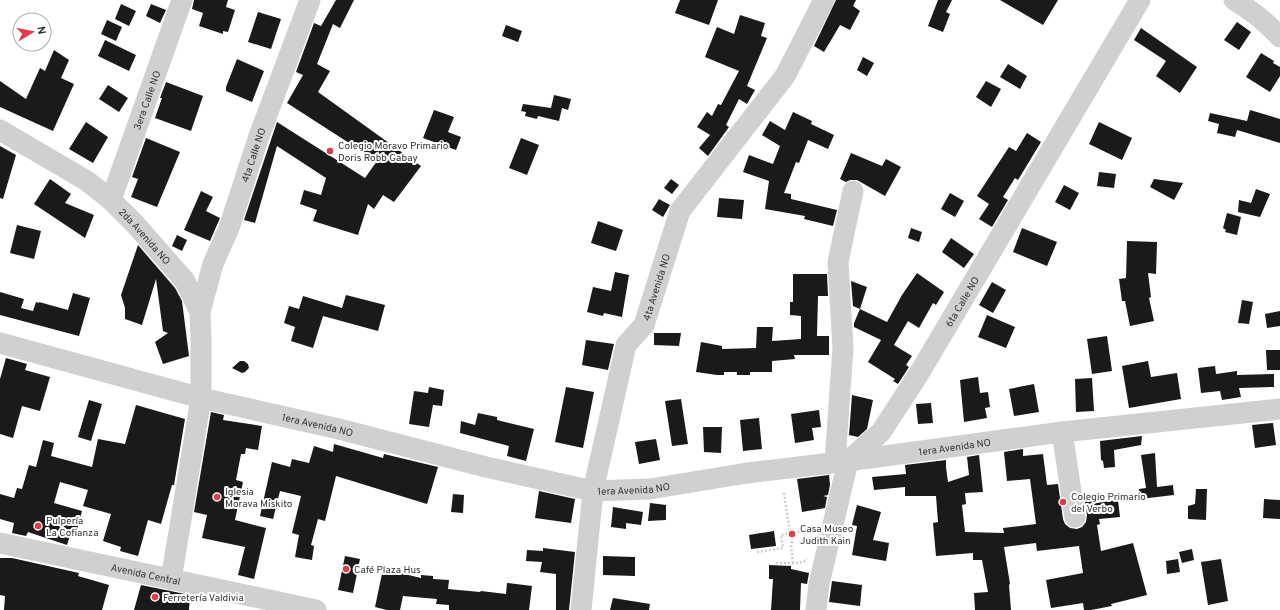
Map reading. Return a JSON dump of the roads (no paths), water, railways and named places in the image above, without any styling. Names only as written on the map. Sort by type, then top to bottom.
[{"type":"street","name":"3era Calle NO","points":[[111,200],[182,0]]},
{"type":"street","name":"4ta Calle NO","points":[[200,312],[213,264],[229,228],[259,136],[310,0]]},
{"type":"street","name":"4ta Avenida NO","points":[[580,610],[593,491],[626,345],[644,325],[680,211],[785,76],[824,0]]},
{"type":"street","name":"6ta Calle NO","points":[[842,461],[881,432],[920,372],[1140,0]]},
{"type":"street","points":[[1234,0],[1247,7],[1280,36]]},
{"type":"street","name":"2da Avenida NO","points":[[0,130],[87,181],[111,200],[135,224],[185,281],[200,312],[202,339],[202,398],[171,580]]},
{"type":"street","points":[[816,610],[842,461],[843,348],[838,262],[853,191]]},
{"type":"street","name":"1era Avenida NO","points":[[0,343],[202,398],[339,429],[486,467],[593,491],[650,489],[746,472],[1062,432],[1280,408]]},
{"type":"street","points":[[1062,432],[1075,517]]},
{"type":"street","name":"Avenida Central","points":[[0,543],[316,610]]},
{"type":"place","name":"Colegio Moravo Primario Doris Robb Gabay","points":[[330,151]]},
{"type":"place","name":"Iglesia Morava Miskito","points":[[217,497]]},
{"type":"place","name":"Colegio Primario del Verbo","points":[[1063,502]]},
{"type":"place","name":"Pulpería La Cofianza","points":[[38,526]]},
{"type":"place","name":"Casa Museo Judith Kain","points":[[792,534]]},
{"type":"place","name":"Café Plaza Hus","points":[[346,569]]},
{"type":"place","name":"Ferretería Valdivia","points":[[155,597]]}]
